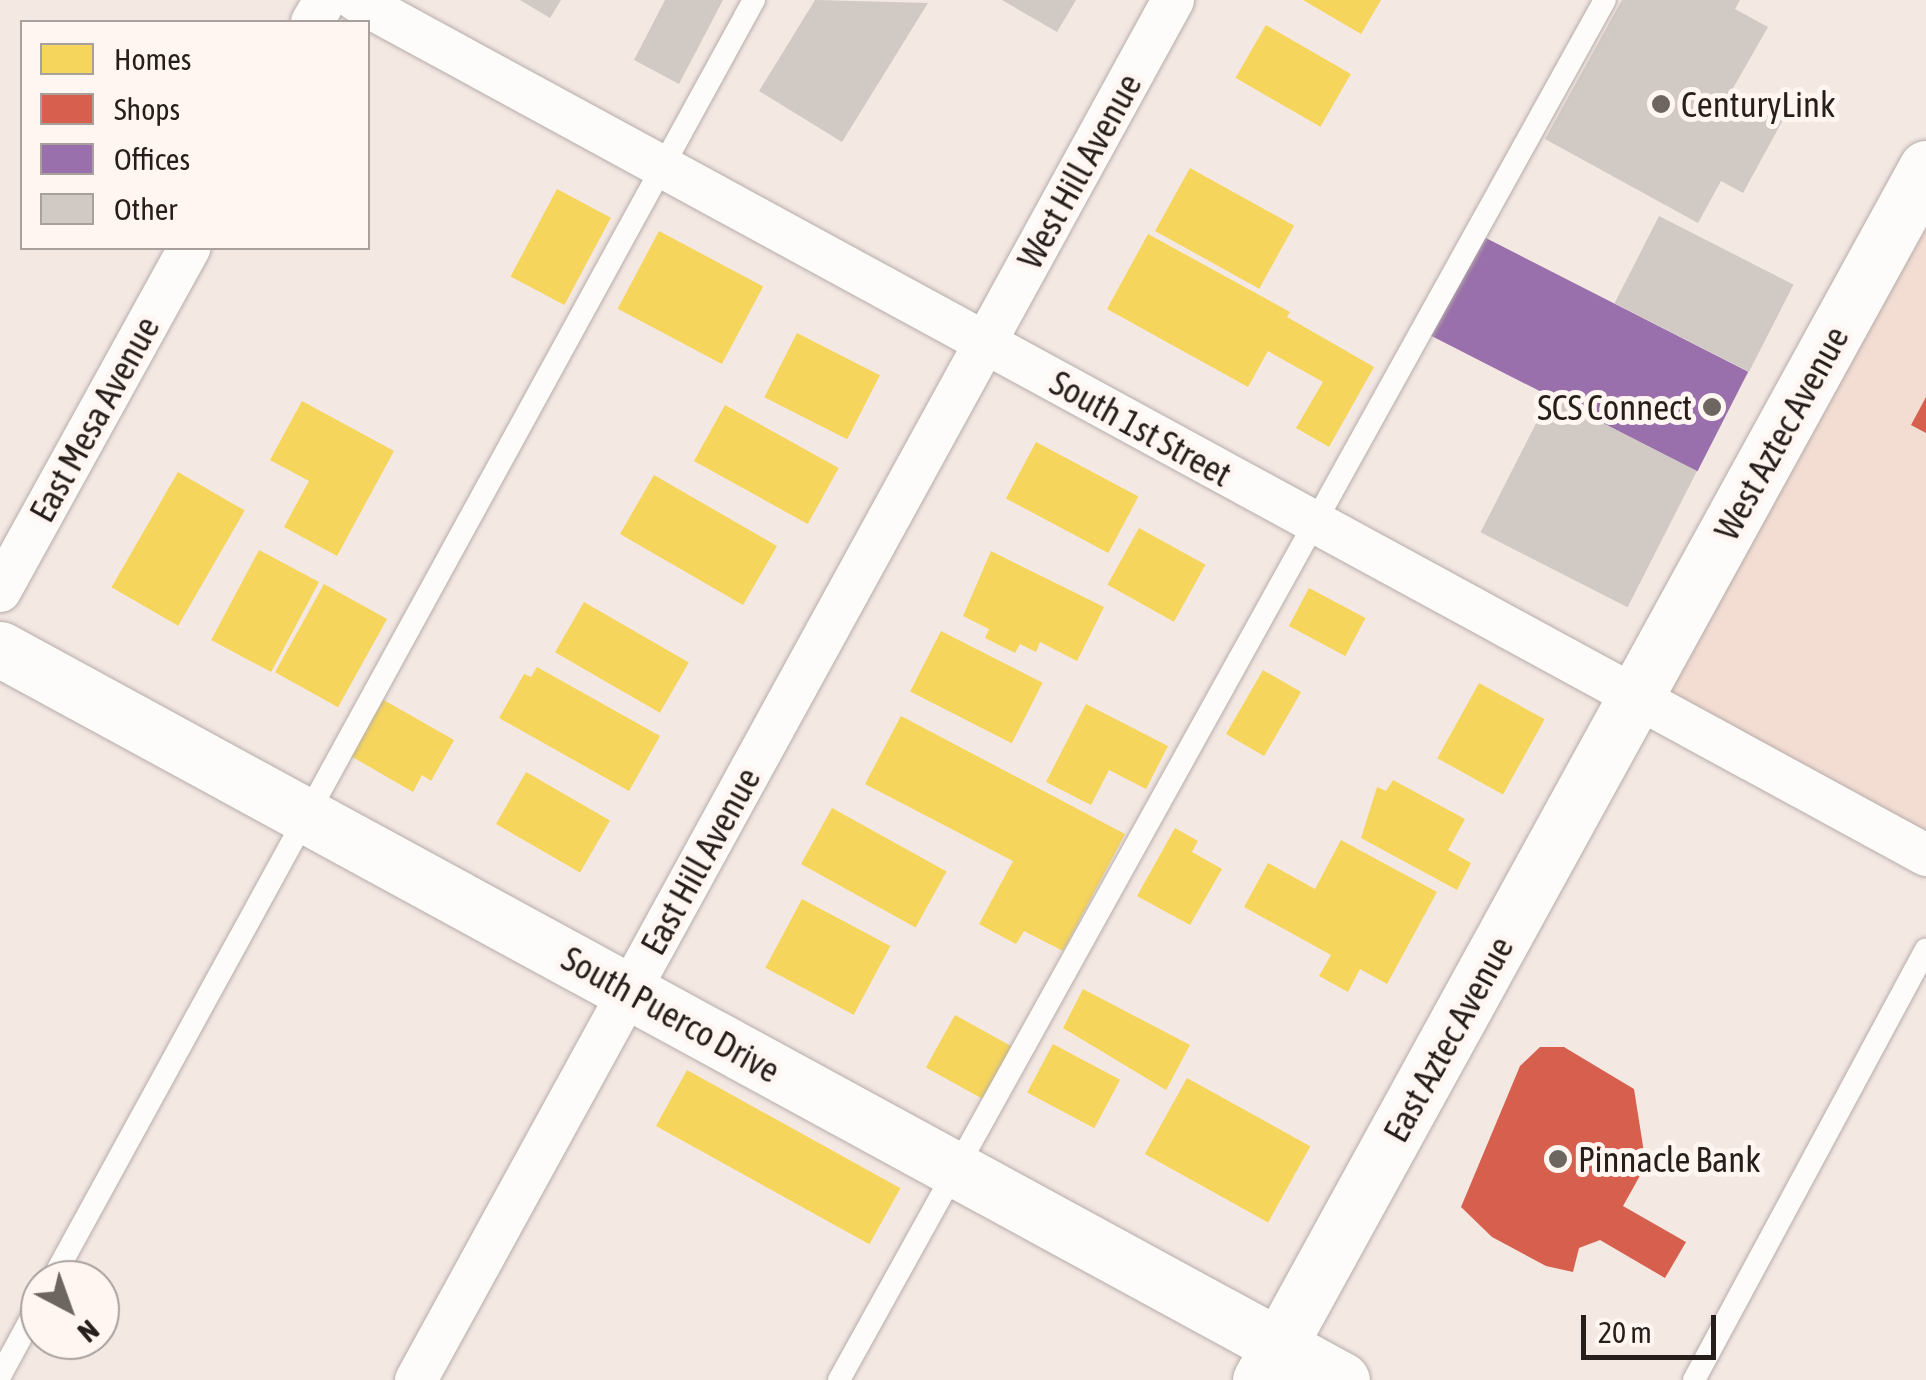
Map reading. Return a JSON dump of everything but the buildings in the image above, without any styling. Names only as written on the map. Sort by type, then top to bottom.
[{"type":"street","name":"South 1st Street","points":[[356,0],[1926,856]]},
{"type":"street","name":"West Hill Avenue","points":[[985,343],[1174,0]]},
{"type":"street","name":"West Aztec Avenue","points":[[1636,697],[1926,168]]},
{"type":"street","name":"East Mesa Avenue","points":[[0,591],[188,250]]},
{"type":"street","name":"East Hill Avenue","points":[[416,1380],[985,343]]},
{"type":"street","name":"South Puerco Drive","points":[[0,649],[954,1168],[1270,1363],[1342,1380]]},
{"type":"street","name":"East Aztec Avenue","points":[[1270,1363],[1636,697]]},
{"type":"lane","points":[[63,1260],[303,814],[754,0]]},
{"type":"lane","points":[[839,1380],[1605,0]]},
{"type":"lane","points":[[1694,1380],[1926,950]]},
{"type":"lane","points":[[0,1376],[20,1339]]},
{"type":"shaded area","points":[[1926,168],[1926,856],[1635,697]]},
{"type":"place","name":"CenturyLink","points":[[1661,104]]},
{"type":"place","name":"SCS Connect","points":[[1712,407]]},
{"type":"place","name":"Pinnacle Bank","points":[[1558,1159]]}]
